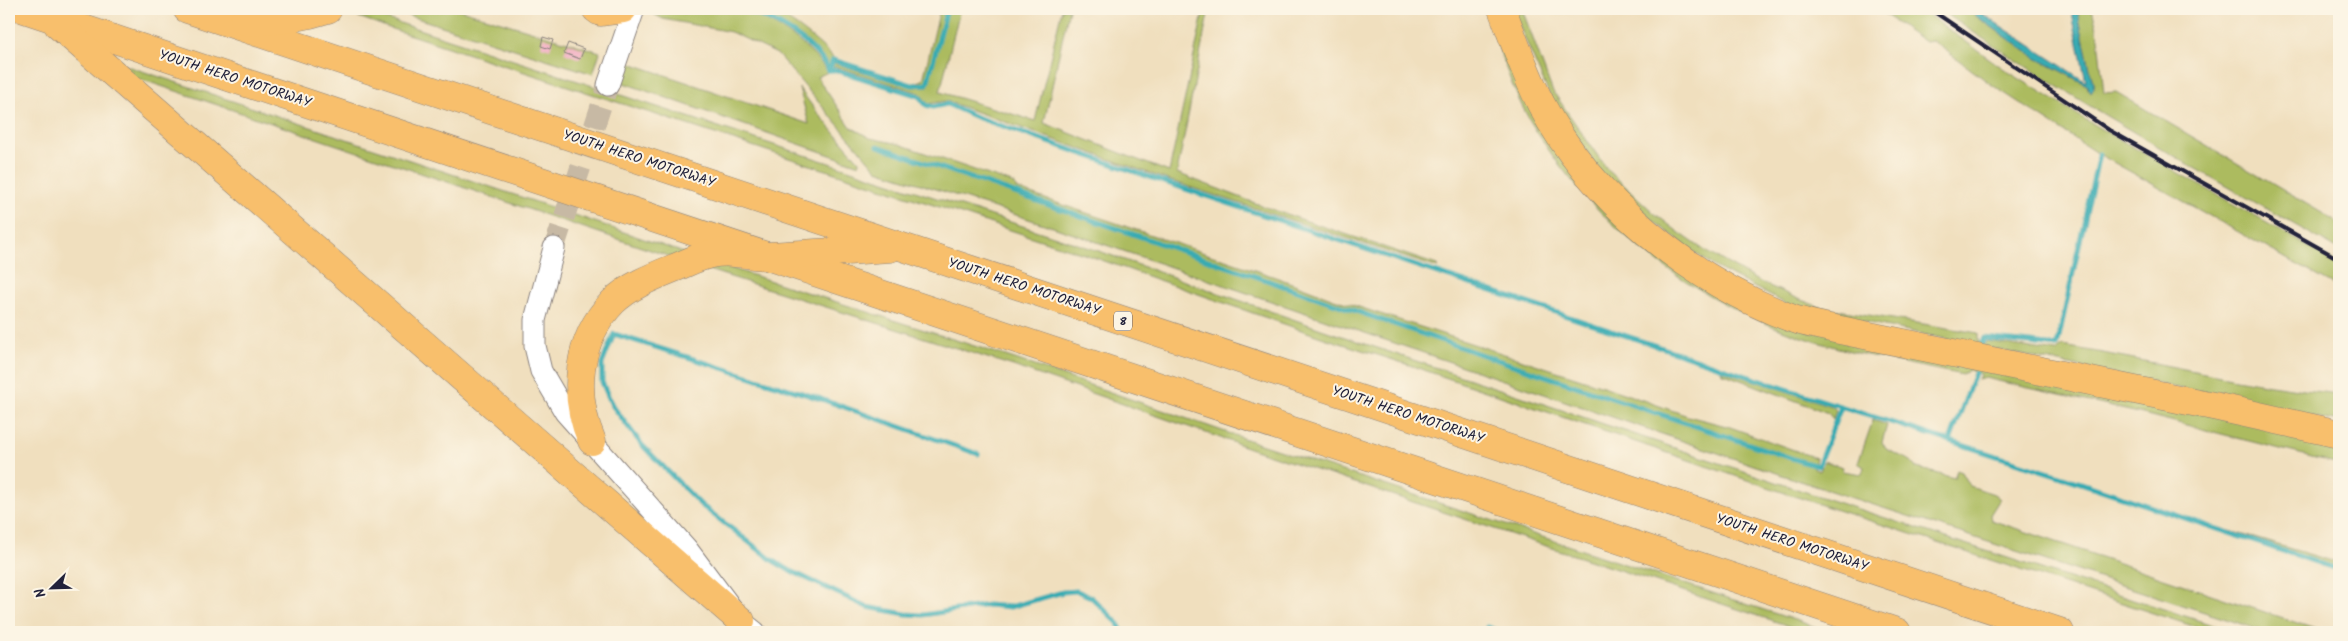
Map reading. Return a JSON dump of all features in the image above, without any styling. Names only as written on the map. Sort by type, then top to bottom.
[{"type":"main road","name":"YOUTH HERO MOTORWAY","points":[[187,9],[2060,632]]},
{"type":"main road","points":[[220,20],[269,22],[306,16],[328,9]]},
{"type":"main road","points":[[596,9],[600,12],[623,9]]},
{"type":"main road","points":[[1502,9],[1530,81],[1542,105],[1572,150],[1604,191],[1655,239],[1727,288],[1792,318],[1835,329],[2218,407],[2339,434]]},
{"type":"main road","name":"YOUTH HERO MOTORWAY","points":[[38,11],[766,256],[1897,632]]},
{"type":"main road","points":[[38,11],[748,626]]},
{"type":"main road","points":[[592,440],[583,420],[580,404],[582,365],[592,330],[613,302],[628,290],[662,272],[712,253],[734,252],[766,256],[903,247]]},
{"type":"street","points":[[608,85],[634,9]]},
{"type":"street","points":[[554,248],[535,320],[535,346],[542,371],[554,395],[565,412],[592,440],[686,549],[748,626]]},
{"type":"green space","points":[[764,8],[774,12],[793,23],[835,60],[832,59],[829,67],[813,47],[791,30],[767,17],[743,9]]},
{"type":"green space","points":[[388,9],[458,9],[600,52],[593,74]]},
{"type":"green space","points":[[644,9],[670,11],[721,9],[737,11],[767,21],[795,38],[818,60],[828,72],[817,77],[851,127],[870,138],[899,144],[1015,184],[1016,189],[1281,279],[1334,299],[1603,386],[1688,416],[1730,427],[1816,458],[1814,469],[1820,471],[1824,461],[1843,467],[1842,471],[1862,474],[1864,467],[1858,463],[1873,420],[1887,425],[1882,442],[1886,449],[1911,461],[1917,468],[1954,478],[1957,470],[1962,472],[1970,486],[1994,494],[2000,499],[1990,515],[1991,520],[2324,632],[2266,632],[1809,484],[1047,225],[877,170],[777,54],[731,32],[663,19]]},
{"type":"green space","points":[[940,9],[945,9],[926,83],[912,84],[923,80]]},
{"type":"green space","points":[[948,9],[960,9],[940,92],[1035,121],[1062,9],[1069,9],[1044,123],[1169,172],[1204,9],[1209,9],[1177,173],[1268,208],[1437,265],[1438,268],[1168,180],[946,101],[928,104],[920,93],[832,67],[834,63],[912,87],[928,86]]},
{"type":"green space","points":[[1485,9],[1493,9],[1531,104],[1731,299],[2339,442],[2339,464],[2143,414],[1985,378],[1978,380],[1980,374],[1969,370],[1962,375],[1837,348],[1796,335],[1754,318],[1713,298],[1674,273],[1637,245],[1602,214],[1571,180],[1544,143],[1521,104],[1506,69]]},
{"type":"green space","points":[[1512,9],[1522,9],[1552,90],[1608,170],[1654,213],[1677,231],[1704,250],[1758,281],[1820,307],[1978,333],[1978,339],[1983,345],[1987,341],[2056,352],[2063,346],[2235,379],[2339,394],[2339,422],[1790,306],[1717,268],[1695,253],[1656,223],[1599,170],[1552,101]]},
{"type":"green space","points":[[1877,9],[1920,9],[2007,71],[2096,126],[2339,264],[2339,288],[2095,152],[1992,85],[1933,41],[1925,42]]},
{"type":"green space","points":[[1939,9],[1966,9],[2036,58],[2087,85],[2088,89],[2094,88],[2077,9],[2092,9],[2097,29],[2104,93],[2116,92],[2339,223],[2339,250],[2087,104]]},
{"type":"green space","points":[[360,10],[1093,249],[1327,331],[1794,488],[2234,632],[2211,632],[1791,495],[1324,338],[1090,256],[392,29],[356,16],[355,12]]},
{"type":"green space","points":[[624,61],[809,124],[799,88],[859,161],[859,165],[615,80]]},
{"type":"green space","points":[[124,65],[690,255],[677,259],[149,82],[123,76]]},
{"type":"green space","points":[[718,264],[1015,359],[1263,445],[1831,632],[1807,632],[1261,452],[1013,366],[699,267]]},
{"type":"green space","points":[[1721,370],[1832,406],[1836,410],[1833,419],[1828,413],[1722,373]]},
{"type":"green space","points":[[2220,528],[2339,563],[2339,568]]},
{"type":"water","points":[[1966,9],[1975,9],[2086,82],[2071,9],[2077,9],[2094,88],[2091,93],[2087,85],[2036,58]]},
{"type":"building","points":[[543,37],[553,40],[550,49],[541,46]]},
{"type":"building","points":[[568,43],[584,49],[580,59],[564,53]]},
{"type":"waterway","points":[[657,9],[686,9]]},
{"type":"waterway","points":[[734,9],[761,16],[788,30],[811,48],[829,70],[836,70],[919,96],[926,105],[933,107],[947,104],[976,117],[1161,181],[1768,383],[2072,480],[2339,570]]},
{"type":"waterway","points":[[829,70],[833,60],[912,85],[927,84],[947,9]]},
{"type":"waterway","points":[[878,146],[1480,354],[1818,466],[1841,407]]},
{"type":"waterway","points":[[1982,343],[1984,338],[2057,346],[2099,154]]},
{"type":"waterway","points":[[978,454],[821,399],[614,334],[602,364],[602,382],[612,405],[642,445],[701,505],[772,560],[789,570],[867,607],[906,614],[923,615],[988,605],[1010,607],[1063,592],[1077,591],[1091,597],[1118,623],[1122,632]]},
{"type":"waterway","points":[[1950,441],[1975,373]]},
{"type":"waterway","points":[[1486,632],[1487,627],[1502,632]]},
{"type":"tunnel","points":[[554,248],[608,85]]},
{"type":"railway","points":[[1930,9],[2109,130],[2339,259]]}]
